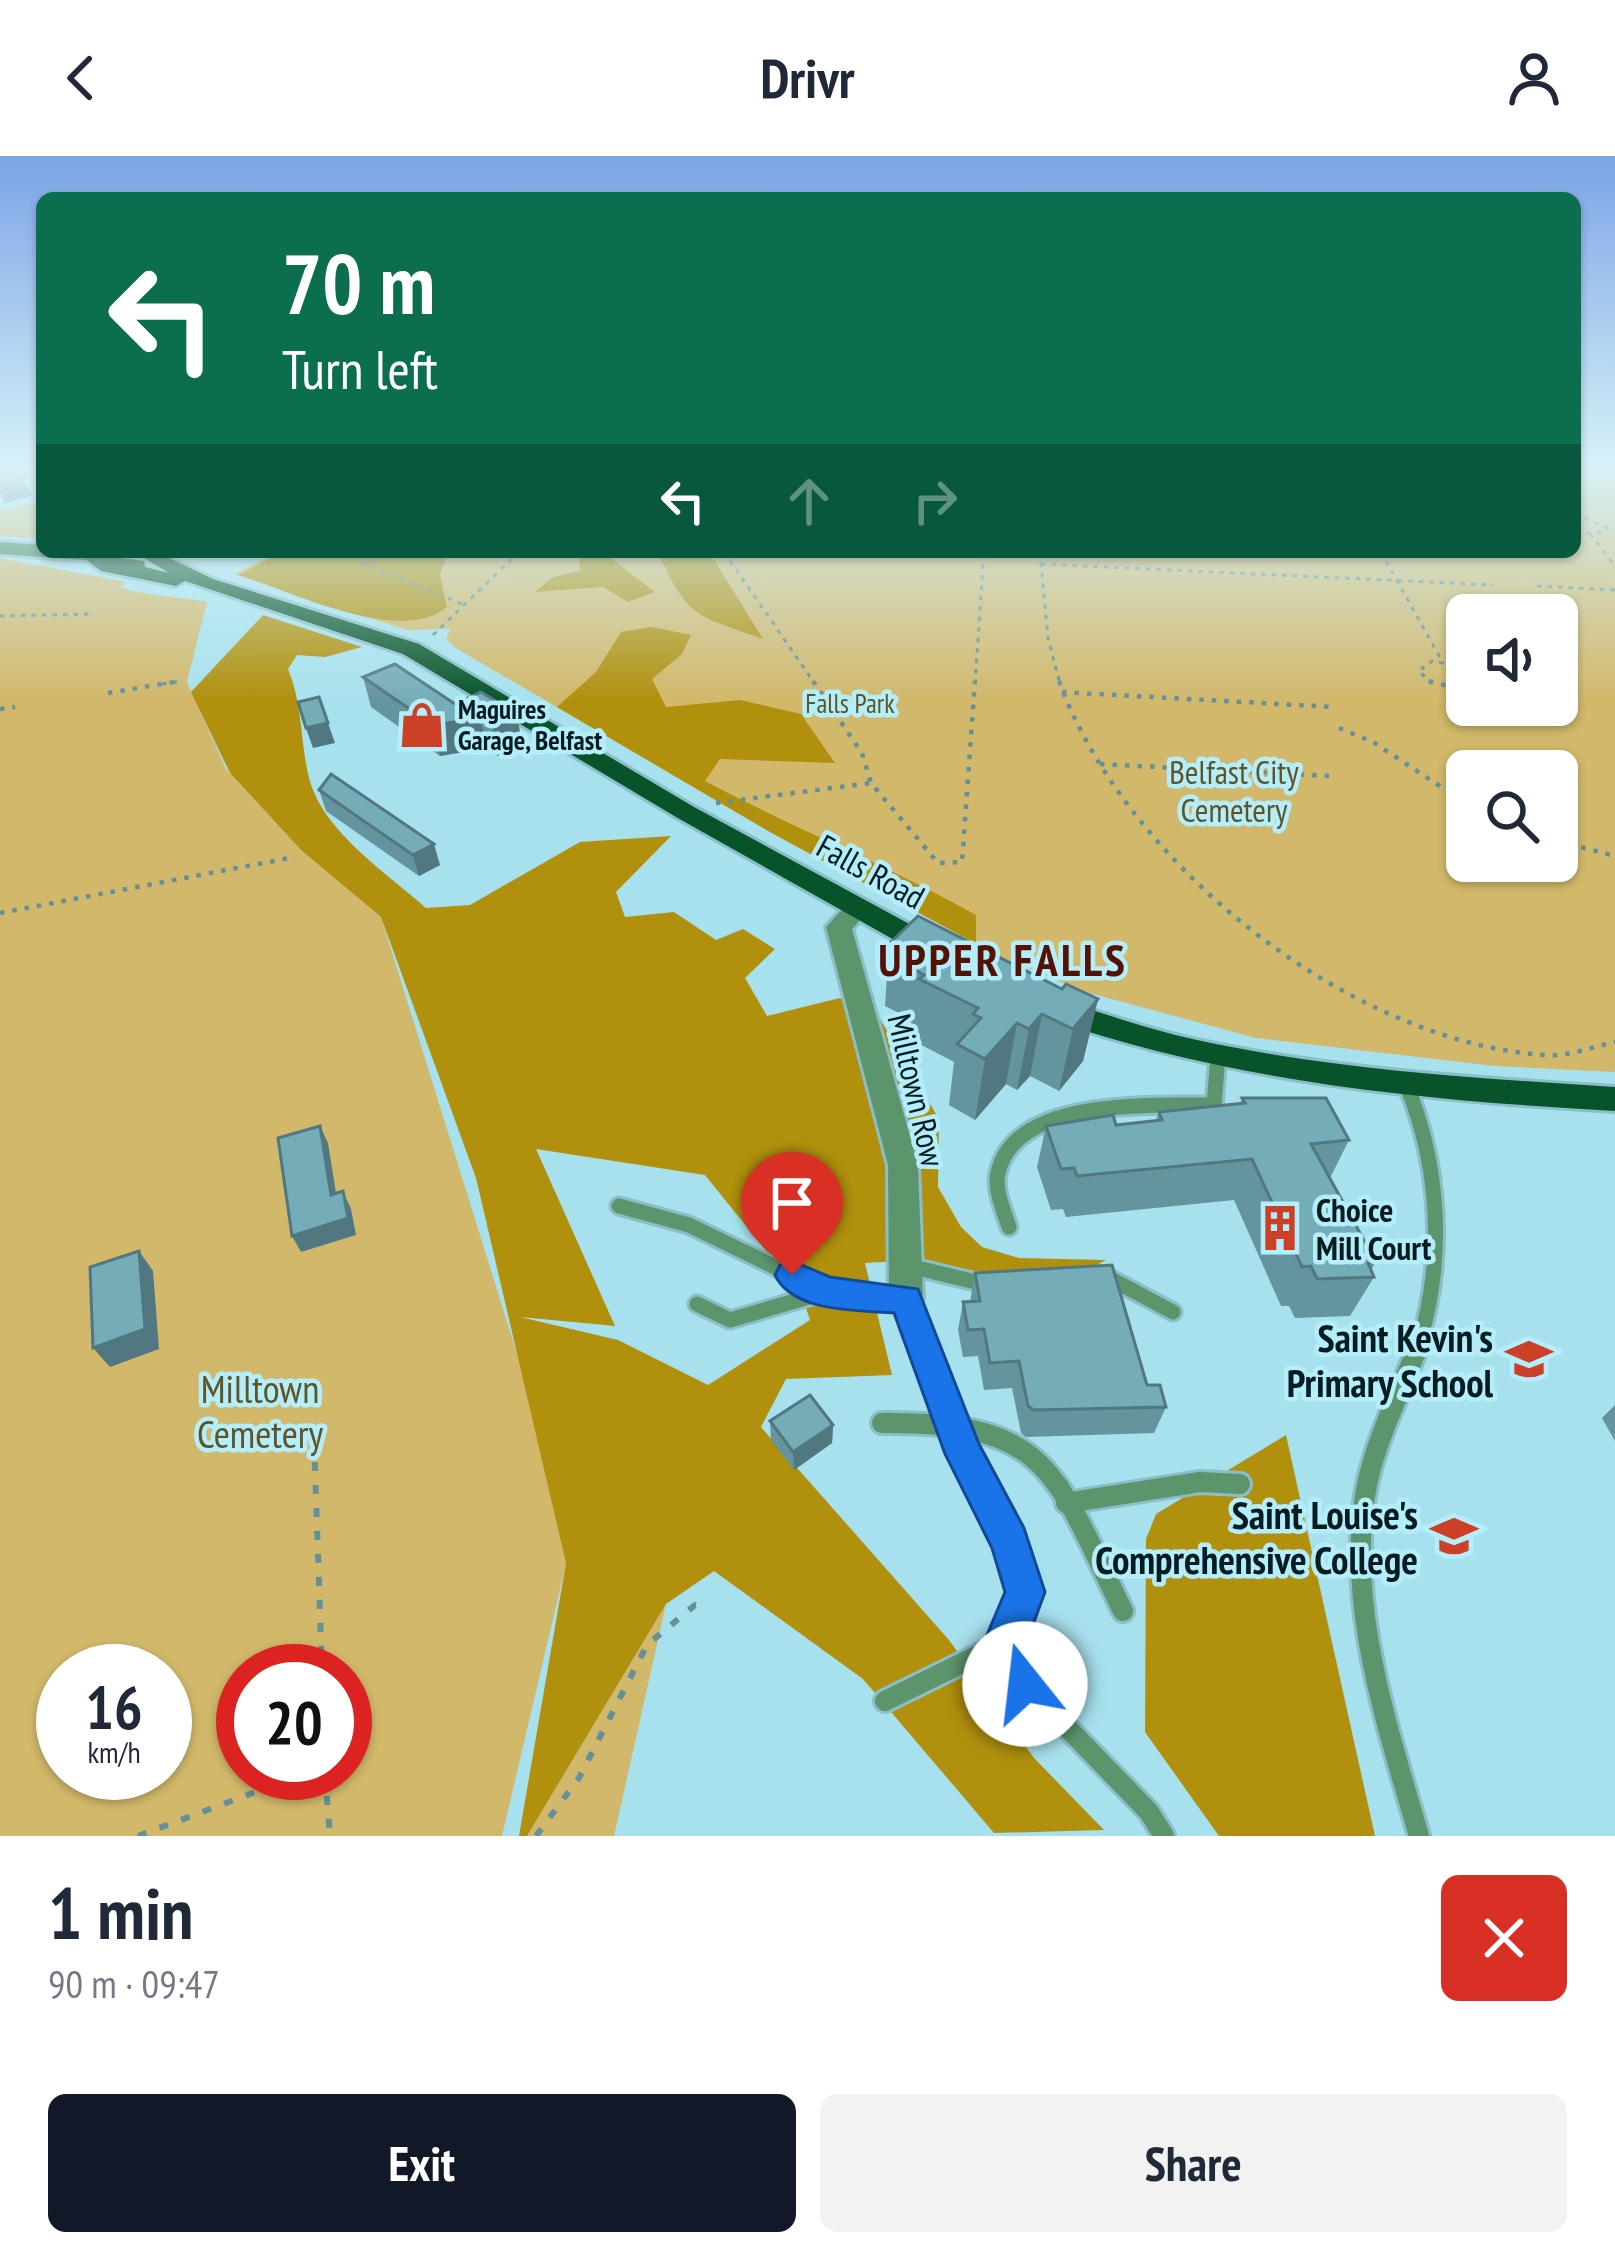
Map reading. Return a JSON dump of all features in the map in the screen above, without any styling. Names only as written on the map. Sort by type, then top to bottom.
[{"type":"main road","points":[[0,548],[36,550]]},
{"type":"main road","name":"Falls Road","points":[[96,558],[97,563],[206,584],[411,649],[962,965]]},
{"type":"main road","points":[[121,568],[146,558]]},
{"type":"main road","name":"Falls Road","points":[[159,558],[206,584]]},
{"type":"main road","points":[[1030,999],[1218,1056],[1406,1084],[1615,1099]]},
{"type":"street","name":"Milltown Row","points":[[858,908],[838,927],[903,1165],[906,1299]]},
{"type":"lane","points":[[1009,1227],[998,1172],[1006,1154],[1031,1130],[1107,1105],[1214,1105],[1218,1056]]},
{"type":"lane","points":[[1406,1084],[1426,1150],[1434,1262],[1426,1319],[1377,1444],[1364,1504],[1363,1571],[1390,1737],[1419,1836]]},
{"type":"lane","points":[[620,1206],[689,1225],[826,1292],[906,1299],[953,1423],[1010,1542],[1025,1592],[1005,1642],[885,1701]]},
{"type":"lane","points":[[905,1265],[999,1287]]},
{"type":"lane","points":[[1090,1281],[1113,1280],[1173,1312]]},
{"type":"lane","points":[[697,1304],[730,1320],[826,1292]]},
{"type":"lane","points":[[882,1423],[953,1423],[1004,1437],[1052,1476],[1123,1612]]},
{"type":"lane","points":[[1066,1503],[1200,1482],[1240,1484]]},
{"type":"lane","points":[[1005,1642],[1025,1684],[1149,1812],[1164,1836]]},
{"type":"path","points":[[366,558],[363,562],[466,606]]},
{"type":"path","points":[[411,649],[466,606],[513,558]]},
{"type":"path","points":[[728,558],[862,753],[871,783],[938,863],[962,862],[984,558]]},
{"type":"path","points":[[1040,558],[1043,602],[1063,692],[1100,764],[1215,904],[1303,967],[1378,1011],[1473,1045],[1547,1055],[1615,1042]]},
{"type":"path","points":[[1385,558],[1442,661]]},
{"type":"path","points":[[1041,564],[1493,585]]},
{"type":"path","points":[[1538,586],[1615,590]]},
{"type":"path","points":[[0,616],[93,614]]},
{"type":"path","points":[[1446,662],[1420,667],[1421,676],[1446,689]]},
{"type":"path","points":[[108,693],[182,682]]},
{"type":"path","points":[[1063,692],[1333,707]]},
{"type":"path","points":[[0,709],[15,707]]},
{"type":"path","points":[[1339,728],[1365,734],[1417,776],[1446,792]]},
{"type":"path","points":[[1100,764],[1329,776]]},
{"type":"path","points":[[713,804],[871,783]]},
{"type":"path","points":[[1578,846],[1615,856]]},
{"type":"path","points":[[0,913],[296,857]]},
{"type":"path","points":[[314,1439],[321,1644]]},
{"type":"path","points":[[536,1836],[579,1778],[647,1645],[694,1605],[707,1607]]},
{"type":"path","points":[[138,1836],[234,1800]]},
{"type":"path","points":[[327,1800],[329,1836]]},
{"type":"green space","name":"Belfast City Cemetery","points":[[1581,545],[1615,545],[1615,1072],[1495,1066],[1256,1038],[1082,991],[1000,956],[770,832],[454,647],[446,638],[451,629],[407,630],[234,574],[266,558],[1581,558]]},
{"type":"green space","name":"Milltown Cemetery","points":[[0,558],[127,582],[120,587],[140,592],[207,602],[187,682],[226,769],[301,850],[381,917],[573,1534],[502,1836],[0,1836]]},
{"type":"green space","points":[[666,1604],[614,1836],[527,1836]]},
{"type":"shaded area","points":[[271,558],[446,558],[440,575],[447,607],[427,618],[375,618],[238,575]]},
{"type":"shaded area","points":[[579,558],[611,558],[655,592],[628,602],[603,587],[535,592],[553,577],[580,571]]},
{"type":"shaded area","points":[[661,558],[713,558],[763,639],[709,619],[678,591]]},
{"type":"shaded area","points":[[263,615],[362,647],[325,657],[297,655],[288,669],[309,778],[316,798],[342,834],[426,908],[470,905],[580,842],[671,836],[616,892],[625,917],[674,912],[716,940],[743,929],[775,949],[745,978],[767,1016],[840,998],[880,1019],[939,1119],[938,1187],[961,1227],[982,1247],[1019,1258],[1106,1260],[1052,1275],[865,1263],[892,1375],[786,1379],[761,1427],[949,1640],[1034,1758],[1104,1830],[994,1833],[863,1679],[714,1571],[666,1604],[527,1836],[519,1836],[566,1563],[476,1178],[381,917],[301,850],[230,773],[191,692]],"holes":[[[536,1149],[705,1175],[784,1273],[794,1272],[810,1320],[708,1385],[618,1340],[520,1317],[615,1326]]]},
{"type":"shaded area","points":[[652,627],[691,635],[682,654],[652,679],[666,707],[740,700],[801,714],[835,763],[720,759],[705,781],[976,915],[976,944],[770,832],[557,707],[596,672],[621,632]]},
{"type":"shaded area","points":[[1286,1435],[1375,1836],[1219,1836],[1145,1732],[1146,1539],[1156,1514]]},
{"type":"building","points":[[395,664],[455,704],[481,692],[517,714],[492,726],[480,718],[433,725],[363,677]]},
{"type":"building","points":[[319,697],[328,723],[306,728],[298,702]]},
{"type":"building","points":[[331,774],[434,844],[413,855],[319,790]]},
{"type":"building","points":[[918,916],[1062,989],[1066,984],[1098,999],[1073,1029],[1042,1014],[1029,1029],[1017,1023],[985,1059],[957,1044],[981,1018],[973,1014],[978,1008],[919,979],[924,975],[915,970],[924,962],[889,944]]},
{"type":"building","points":[[1242,1098],[1326,1098],[1349,1140],[1311,1144],[1376,1262],[1368,1263],[1374,1277],[1317,1279],[1311,1266],[1302,1267],[1252,1159],[1077,1176],[1074,1168],[1061,1169],[1046,1126],[1113,1115],[1116,1125],[1162,1120],[1159,1112],[1245,1103]]},
{"type":"building","points":[[320,1126],[331,1195],[343,1191],[348,1218],[292,1236],[278,1138]]},
{"type":"building","points":[[139,1251],[145,1329],[93,1348],[90,1267]]},
{"type":"building","points":[[1112,1265],[1147,1385],[1160,1385],[1166,1407],[1034,1410],[1028,1406],[1019,1361],[990,1363],[984,1329],[968,1330],[963,1302],[980,1301],[975,1273]]},
{"type":"building","points":[[810,1395],[833,1425],[793,1452],[770,1421]]},
{"type":"place","name":"Maguires Garage, Belfast","points":[[422,725]]},
{"type":"place","name":"Choice Mill Court","points":[[1280,1228]]},
{"type":"place","name":"Saint Kevin's Primary School","points":[[1529,1359]]},
{"type":"place","name":"Saint Louise's Comprehensive College","points":[[1454,1536]]},
{"type":"district","name":"UPPER FALLS","points":[[1003,959]]},
{"type":"route","points":[[792,1275],[826,1292],[906,1299],[964,1454],[1010,1542],[1025,1592],[1005,1642],[1025,1684]]},
{"type":"park label","name":"Falls Park","points":[[850,703]]}]
